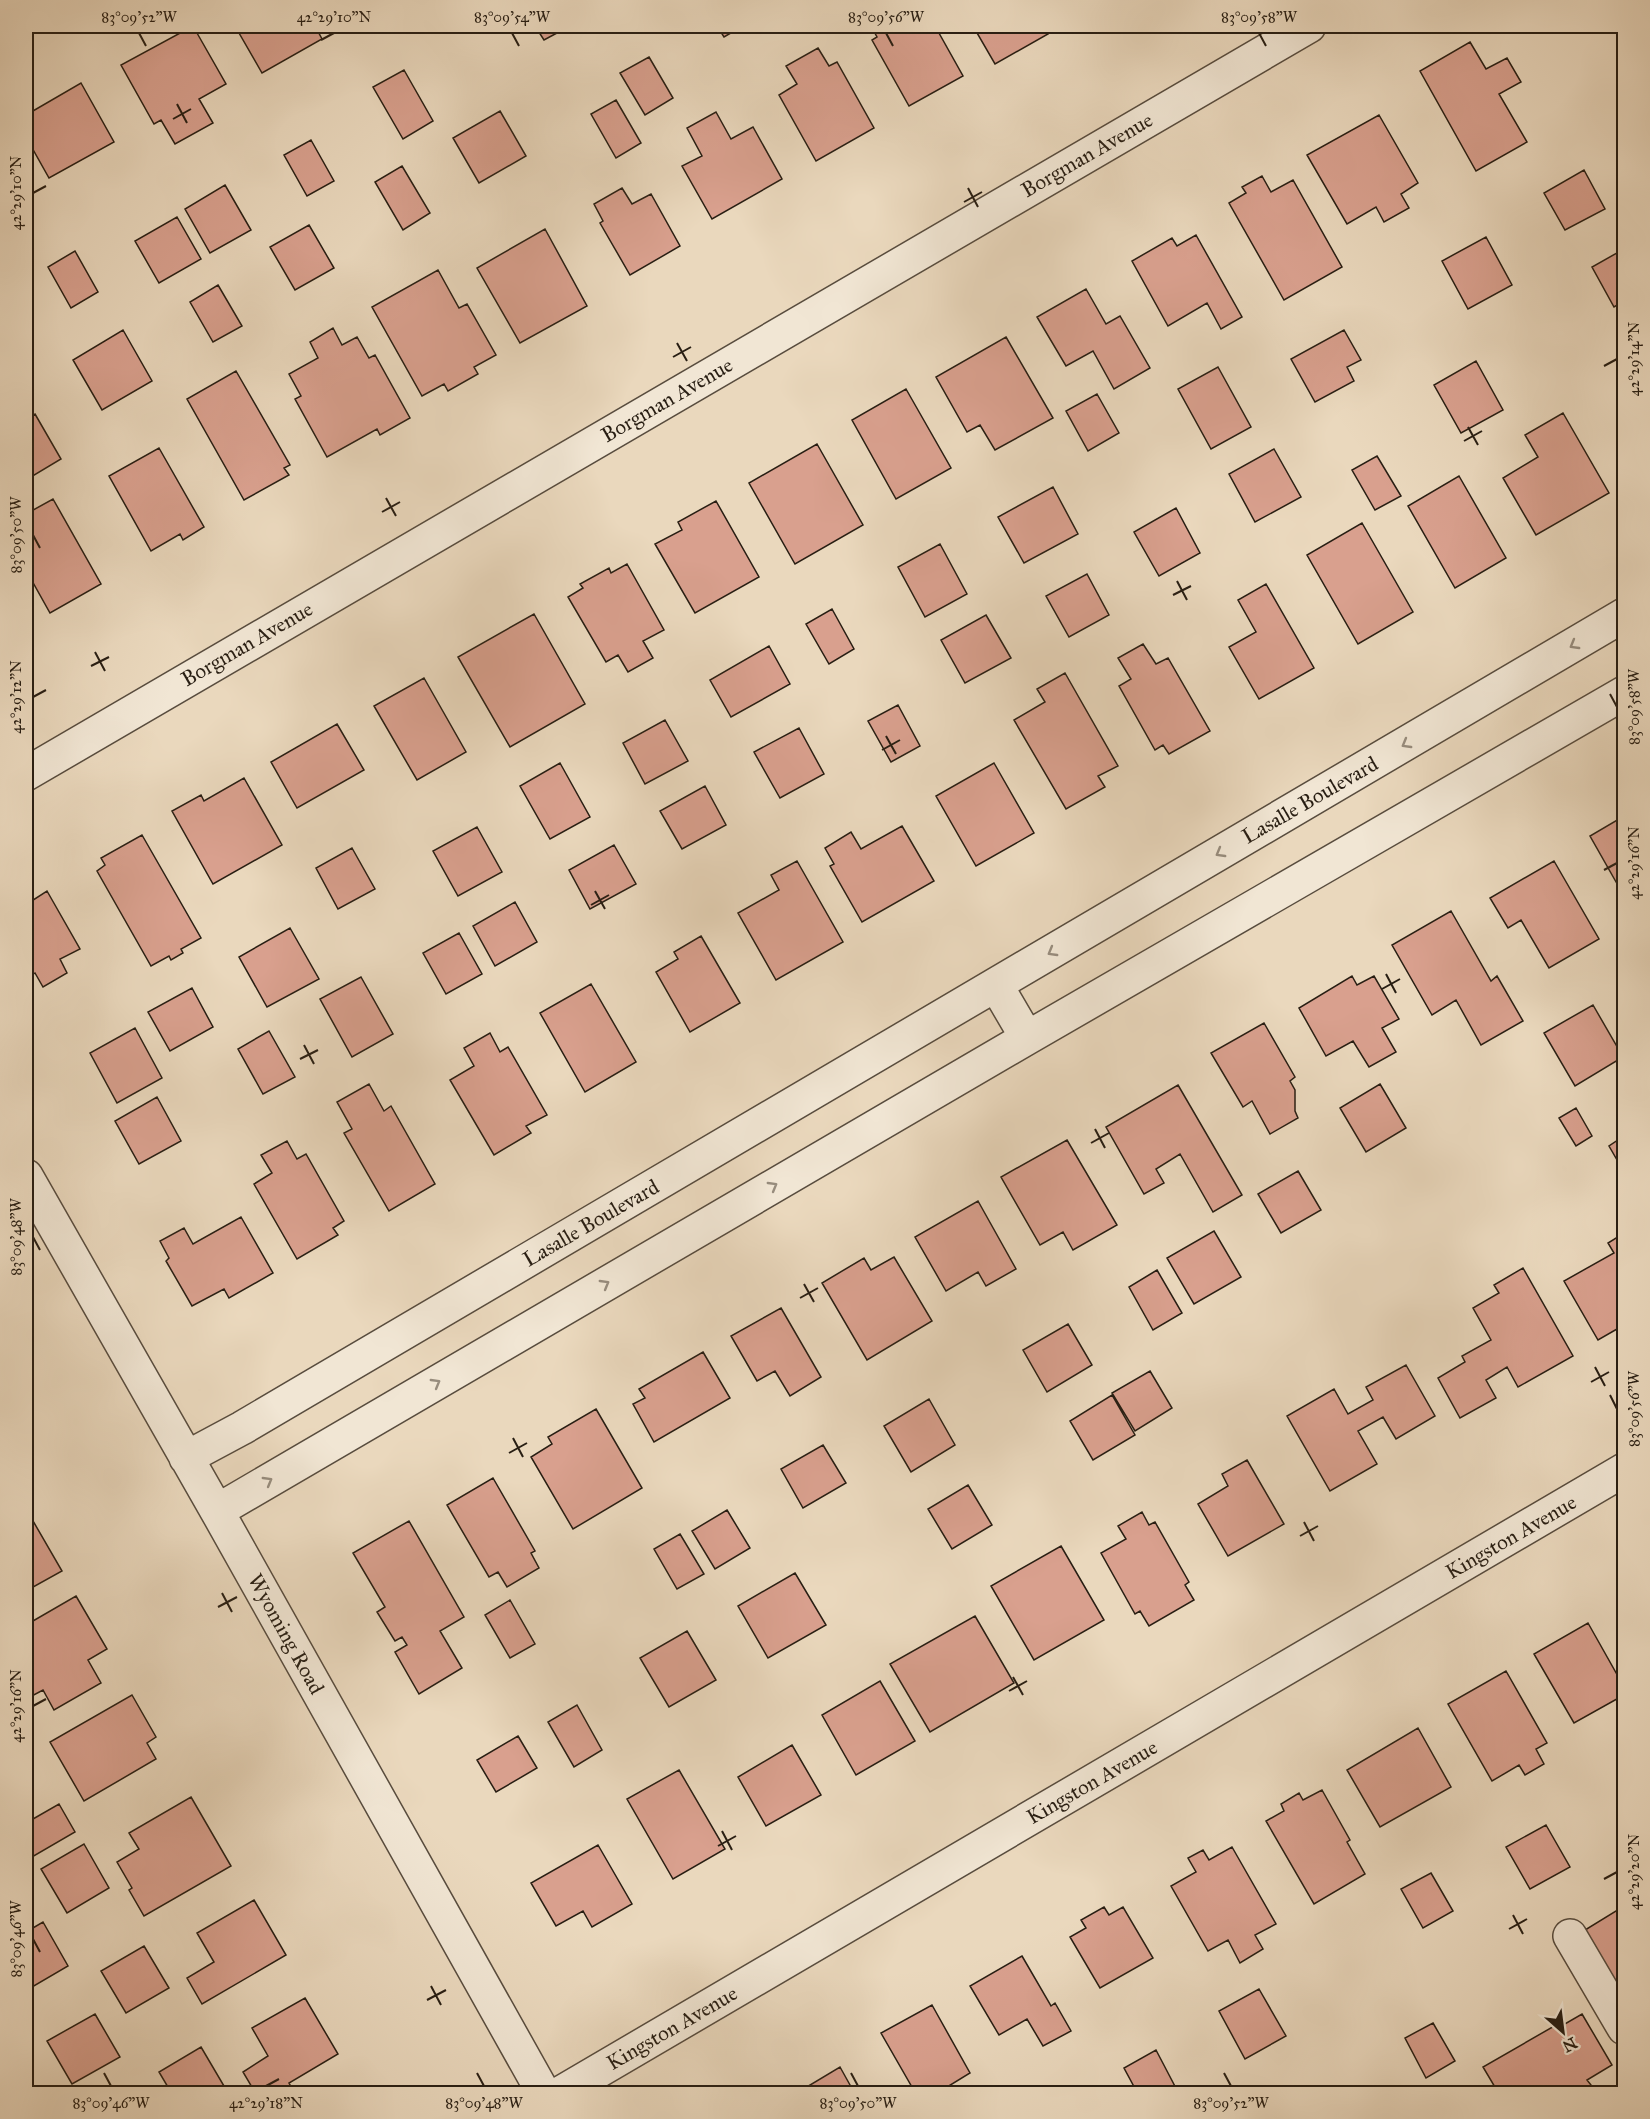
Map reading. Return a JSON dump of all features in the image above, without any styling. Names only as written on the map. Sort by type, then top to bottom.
[{"type":"street","name":"Borgman Avenue","points":[[26,774],[1309,26]]},
{"type":"street","name":"Lasalle Boulevard","points":[[186,1458],[252,1422],[1624,615]]},
{"type":"street","points":[[217,1511],[1027,1038],[1624,693]]},
{"type":"street","points":[[996,985],[1027,1038]]},
{"type":"street","name":"Wyoming Road","points":[[26,1176],[544,2094]]},
{"type":"street","name":"Kingston Avenue","points":[[559,2094],[1624,1470]]},
{"type":"street","points":[[1570,1936],[1624,2028]]},
{"type":"building","points":[[193,26],[226,84],[199,99],[213,123],[175,144],[161,120],[154,124],[121,65]]},
{"type":"building","points":[[235,26],[315,26],[322,39],[262,73]]},
{"type":"building","points":[[535,26],[570,26],[544,40]]},
{"type":"building","points":[[717,26],[743,26],[724,37]]},
{"type":"building","points":[[871,26],[935,26],[963,76],[909,106],[872,40],[877,37]]},
{"type":"building","points":[[973,26],[1043,26],[1048,34],[995,64]]},
{"type":"building","points":[[1470,42],[1486,69],[1507,58],[1521,82],[1499,94],[1527,142],[1476,171],[1420,71]]},
{"type":"building","points":[[818,48],[829,66],[837,62],[874,128],[816,161],[779,95],[797,84],[786,66]]},
{"type":"building","points":[[649,57],[673,98],[645,115],[620,73]]},
{"type":"building","points":[[404,70],[433,121],[403,139],[373,87]]},
{"type":"building","points":[[81,83],[114,142],[49,178],[26,137],[26,115]]},
{"type":"building","points":[[616,100],[641,143],[616,158],[591,114]]},
{"type":"building","points":[[500,111],[526,156],[479,183],[453,138]]},
{"type":"building","points":[[716,112],[731,139],[753,127],[782,179],[712,219],[682,166],[702,156],[687,128]]},
{"type":"building","points":[[1379,115],[1418,183],[1401,194],[1409,208],[1384,222],[1376,207],[1347,224],[1307,155]]},
{"type":"building","points":[[311,140],[334,181],[307,196],[284,155]]},
{"type":"building","points":[[402,166],[430,213],[403,230],[375,182]]},
{"type":"building","points":[[1584,170],[1605,209],[1565,230],[1544,193]]},
{"type":"building","points":[[1262,176],[1271,192],[1293,180],[1342,267],[1284,300],[1229,203],[1246,193],[1242,187]]},
{"type":"building","points":[[225,185],[251,230],[210,253],[185,209]]},
{"type":"building","points":[[622,188],[632,204],[651,194],[680,246],[630,275],[600,223],[603,221],[594,204]]},
{"type":"building","points":[[177,217],[201,259],[159,283],[135,241]]},
{"type":"building","points":[[309,225],[334,268],[295,290],[270,247]]},
{"type":"building","points":[[545,229],[587,306],[520,343],[477,268]]},
{"type":"building","points":[[1196,235],[1242,317],[1221,329],[1207,303],[1168,326],[1132,261],[1172,238],[1177,246]]},
{"type":"building","points":[[1486,237],[1512,285],[1468,309],[1442,261]]},
{"type":"building","points":[[1624,249],[1624,301],[1614,307],[1592,267]]},
{"type":"building","points":[[75,251],[98,292],[71,308],[48,267]]},
{"type":"building","points":[[438,270],[459,308],[467,304],[496,355],[474,367],[478,374],[448,391],[444,384],[422,396],[372,307]]},
{"type":"building","points":[[218,285],[242,326],[213,342],[190,302]]},
{"type":"building","points":[[1086,289],[1106,324],[1120,316],[1150,368],[1114,389],[1093,351],[1066,366],[1037,317]]},
{"type":"building","points":[[333,328],[342,345],[357,337],[369,358],[375,355],[410,418],[380,435],[377,429],[327,457],[295,399],[301,396],[289,374],[318,358],[310,342]]},
{"type":"building","points":[[123,330],[152,381],[102,410],[73,360]]},
{"type":"building","points":[[1344,330],[1361,360],[1347,367],[1354,381],[1315,402],[1291,359]]},
{"type":"building","points":[[1006,337],[1053,418],[995,450],[980,425],[967,432],[936,377]]},
{"type":"building","points":[[1476,361],[1503,410],[1461,433],[1434,385]]},
{"type":"building","points":[[1218,367],[1251,427],[1211,449],[1178,389]]},
{"type":"building","points":[[236,371],[290,465],[284,468],[289,475],[244,500],[187,399]]},
{"type":"building","points":[[906,389],[951,468],[896,499],[852,420]]},
{"type":"building","points":[[1097,394],[1119,433],[1088,451],[1066,411]]},
{"type":"building","points":[[1563,413],[1609,493],[1536,535],[1503,478],[1538,457],[1525,435]]},
{"type":"building","points":[[35,414],[61,459],[26,480],[26,420]]},
{"type":"building","points":[[817,444],[863,525],[795,564],[749,483]]},
{"type":"building","points":[[159,448],[204,527],[183,540],[180,534],[151,551],[109,476]]},
{"type":"building","points":[[1274,449],[1301,497],[1255,522],[1229,474]]},
{"type":"building","points":[[1377,456],[1401,496],[1375,510],[1352,470]]},
{"type":"building","points":[[1459,476],[1506,558],[1455,588],[1408,506]]},
{"type":"building","points":[[1053,487],[1078,534],[1024,563],[998,517]]},
{"type":"building","points":[[53,499],[101,584],[50,613],[26,570],[26,514]]},
{"type":"building","points":[[716,501],[759,577],[695,613],[655,544],[682,530],[678,522]]},
{"type":"building","points":[[1176,508],[1200,553],[1159,576],[1134,532]]},
{"type":"building","points":[[1362,523],[1413,612],[1358,644],[1307,555]]},
{"type":"building","points":[[940,544],[967,594],[925,617],[898,567]]},
{"type":"building","points":[[627,564],[664,630],[643,641],[653,658],[628,672],[618,655],[606,662],[568,597],[583,588],[580,584],[609,568],[611,573]]},
{"type":"building","points":[[1087,574],[1109,615],[1069,637],[1046,596]]},
{"type":"building","points":[[1266,584],[1314,668],[1259,699],[1229,647],[1256,632],[1238,600]]},
{"type":"building","points":[[832,609],[854,649],[829,664],[806,624]]},
{"type":"building","points":[[534,614],[585,704],[510,747],[458,657]]},
{"type":"building","points":[[986,615],[1011,658],[965,683],[941,640]]},
{"type":"building","points":[[1143,644],[1156,664],[1168,658],[1210,731],[1169,754],[1163,745],[1155,750],[1119,686],[1131,679],[1118,658]]},
{"type":"building","points":[[769,646],[790,684],[731,717],[710,680]]},
{"type":"building","points":[[1065,673],[1118,766],[1098,776],[1105,787],[1066,809],[1014,720],[1045,702],[1037,689]]},
{"type":"building","points":[[424,678],[466,752],[417,780],[374,706]]},
{"type":"building","points":[[898,705],[920,746],[891,762],[868,721]]},
{"type":"building","points":[[665,720],[688,761],[645,784],[623,743]]},
{"type":"building","points":[[337,724],[364,770],[297,808],[271,762]]},
{"type":"building","points":[[799,728],[824,774],[780,798],[754,752]]},
{"type":"building","points":[[560,763],[590,817],[550,839],[520,786]]},
{"type":"building","points":[[994,763],[1034,833],[976,866],[936,796]]},
{"type":"building","points":[[244,778],[282,845],[213,884],[172,811],[201,795],[204,801]]},
{"type":"building","points":[[705,786],[726,825],[682,849],[660,811]]},
{"type":"building","points":[[1624,816],[1624,896],[1590,836]]},
{"type":"building","points":[[902,826],[934,881],[862,922],[830,866],[834,864],[825,848],[851,832],[861,849]]},
{"type":"building","points":[[477,827],[502,872],[458,896],[433,851]]},
{"type":"building","points":[[142,835],[201,938],[181,949],[183,953],[171,960],[169,956],[151,966],[97,871],[105,865],[101,858]]},
{"type":"building","points":[[614,845],[636,884],[590,909],[569,870]]},
{"type":"building","points":[[352,848],[375,889],[338,909],[316,868]]},
{"type":"building","points":[[797,861],[843,942],[776,980],[738,913],[779,890],[771,875]]},
{"type":"building","points":[[1554,861],[1599,939],[1549,968],[1521,920],[1508,928],[1490,898]]},
{"type":"building","points":[[47,891],[80,949],[60,959],[67,973],[43,987],[35,973],[26,979],[26,911],[33,907],[30,902]]},
{"type":"building","points":[[515,902],[537,942],[495,966],[473,926]]},
{"type":"building","points":[[1451,911],[1491,981],[1497,976],[1523,1021],[1481,1045],[1456,1000],[1432,1015],[1392,945]]},
{"type":"building","points":[[290,928],[319,979],[267,1007],[239,957]]},
{"type":"building","points":[[459,933],[482,974],[446,994],[423,953]]},
{"type":"building","points":[[701,936],[740,1003],[690,1032],[656,972],[678,959],[674,952]]},
{"type":"building","points":[[1352,976],[1357,985],[1374,976],[1399,1019],[1382,1028],[1396,1052],[1369,1067],[1353,1041],[1326,1056],[1299,1008]]},
{"type":"building","points":[[361,977],[393,1034],[352,1057],[320,999]]},
{"type":"building","points":[[591,984],[636,1062],[585,1092],[540,1013]]},
{"type":"building","points":[[192,988],[213,1027],[170,1051],[148,1012]]},
{"type":"building","points":[[1593,1005],[1623,1057],[1575,1086],[1544,1033]]},
{"type":"building","points":[[1264,1023],[1295,1077],[1290,1081],[1295,1090],[1295,1111],[1298,1118],[1270,1134],[1252,1101],[1243,1107],[1211,1053]]},
{"type":"building","points":[[135,1028],[162,1078],[117,1103],[90,1053]]},
{"type":"building","points":[[269,1031],[295,1077],[263,1094],[238,1049]]},
{"type":"building","points":[[490,1033],[500,1052],[508,1047],[547,1115],[526,1126],[531,1133],[494,1155],[450,1080],[474,1066],[464,1048]]},
{"type":"building","points":[[369,1084],[384,1111],[391,1106],[435,1184],[389,1211],[344,1133],[352,1129],[337,1102]]},
{"type":"building","points":[[1380,1084],[1406,1128],[1366,1152],[1340,1108]]},
{"type":"building","points":[[1178,1085],[1242,1195],[1213,1212],[1180,1154],[1156,1169],[1164,1183],[1144,1194],[1106,1127]]},
{"type":"building","points":[[157,1097],[181,1141],[139,1164],[115,1121]]},
{"type":"building","points":[[1576,1108],[1592,1136],[1576,1146],[1559,1118]]},
{"type":"building","points":[[1624,1136],[1624,1172],[1609,1146]]},
{"type":"building","points":[[1067,1140],[1117,1225],[1073,1250],[1063,1232],[1040,1245],[1001,1177]]},
{"type":"building","points":[[287,1141],[297,1159],[306,1154],[344,1221],[333,1228],[338,1235],[297,1259],[254,1184],[272,1173],[261,1155]]},
{"type":"building","points":[[1298,1171],[1321,1210],[1281,1233],[1258,1194]]},
{"type":"building","points":[[978,1201],[1016,1269],[986,1286],[978,1272],[946,1291],[915,1237]]},
{"type":"building","points":[[241,1217],[273,1273],[229,1298],[224,1289],[192,1306],[166,1261],[169,1258],[160,1241],[184,1228],[193,1244]]},
{"type":"building","points":[[1214,1231],[1241,1277],[1194,1304],[1167,1258]]},
{"type":"building","points":[[1624,1233],[1624,1325],[1598,1340],[1564,1281],[1614,1253],[1608,1243]]},
{"type":"building","points":[[894,1257],[932,1321],[867,1360],[822,1283],[864,1258],[871,1270]]},
{"type":"building","points":[[1523,1268],[1573,1356],[1518,1387],[1507,1367],[1486,1380],[1496,1398],[1460,1418],[1438,1378],[1465,1362],[1462,1356],[1491,1340],[1473,1308],[1499,1293],[1494,1285]]},
{"type":"building","points":[[1157,1270],[1182,1313],[1153,1330],[1129,1287]]},
{"type":"building","points":[[781,1308],[821,1377],[790,1396],[775,1371],[757,1381],[731,1336]]},
{"type":"building","points":[[1068,1324],[1092,1365],[1047,1392],[1023,1350]]},
{"type":"building","points":[[703,1352],[730,1398],[654,1442],[633,1404],[645,1398],[639,1389]]},
{"type":"building","points":[[1406,1365],[1435,1416],[1396,1439],[1383,1417],[1358,1431],[1377,1464],[1330,1491],[1287,1416],[1334,1389],[1348,1414],[1373,1400],[1366,1387]]},
{"type":"building","points":[[1150,1371],[1172,1408],[1135,1431],[1112,1393]]},
{"type":"building","points":[[1112,1395],[1135,1435],[1093,1460],[1070,1421]]},
{"type":"building","points":[[929,1399],[955,1445],[911,1472],[884,1426]]},
{"type":"building","points":[[596,1409],[642,1488],[573,1529],[531,1457],[552,1444],[548,1437]]},
{"type":"building","points":[[823,1445],[846,1483],[803,1508],[781,1469]]},
{"type":"building","points":[[1247,1460],[1284,1524],[1228,1556],[1198,1504],[1228,1486],[1222,1474]]},
{"type":"building","points":[[493,1478],[535,1551],[531,1553],[539,1568],[507,1587],[498,1572],[489,1577],[447,1505]]},
{"type":"building","points":[[968,1485],[992,1525],[952,1549],[928,1509]]},
{"type":"building","points":[[727,1510],[750,1548],[715,1569],[692,1531]]},
{"type":"building","points":[[1142,1512],[1149,1525],[1155,1522],[1189,1582],[1185,1585],[1194,1600],[1149,1626],[1140,1611],[1135,1614],[1101,1553],[1126,1539],[1118,1526]]},
{"type":"building","points":[[29,1514],[62,1571],[26,1591],[26,1516]]},
{"type":"building","points":[[409,1521],[464,1617],[440,1631],[462,1668],[419,1694],[395,1652],[407,1645],[402,1637],[395,1641],[377,1612],[385,1607],[353,1553]]},
{"type":"building","points":[[680,1534],[704,1574],[677,1589],[654,1549]]},
{"type":"building","points":[[1061,1546],[1104,1620],[1034,1660],[991,1586]]},
{"type":"building","points":[[795,1573],[826,1625],[768,1658],[738,1606]]},
{"type":"building","points":[[76,1596],[107,1649],[88,1660],[101,1683],[54,1710],[43,1690],[30,1697],[26,1689],[26,1625]]},
{"type":"building","points":[[510,1600],[535,1644],[510,1658],[485,1615]]},
{"type":"building","points":[[975,1616],[1014,1683],[930,1732],[890,1664]]},
{"type":"building","points":[[1588,1623],[1624,1687],[1624,1695],[1574,1723],[1534,1654]]},
{"type":"building","points":[[687,1631],[716,1680],[669,1707],[640,1658]]},
{"type":"building","points":[[1506,1671],[1547,1743],[1536,1749],[1544,1764],[1525,1775],[1519,1765],[1492,1781],[1448,1704]]},
{"type":"building","points":[[880,1681],[915,1741],[856,1775],[822,1715]]},
{"type":"building","points":[[132,1695],[156,1737],[147,1743],[156,1759],[84,1801],[50,1742]]},
{"type":"building","points":[[577,1705],[602,1750],[574,1767],[548,1722]]},
{"type":"building","points":[[1418,1728],[1451,1787],[1380,1827],[1347,1770]]},
{"type":"building","points":[[518,1736],[537,1768],[496,1792],[477,1760]]},
{"type":"building","points":[[792,1745],[821,1795],[766,1826],[738,1777]]},
{"type":"building","points":[[679,1770],[725,1849],[673,1879],[627,1799]]},
{"type":"building","points":[[1322,1790],[1350,1840],[1347,1842],[1365,1874],[1314,1904],[1266,1821],[1284,1811],[1281,1804],[1299,1793],[1303,1800]]},
{"type":"building","points":[[191,1797],[231,1866],[144,1916],[117,1862],[139,1849],[129,1833]]},
{"type":"building","points":[[59,1804],[75,1832],[32,1857],[26,1846],[26,1823]]},
{"type":"building","points":[[1546,1825],[1570,1867],[1530,1889],[1506,1847]]},
{"type":"building","points":[[84,1844],[109,1888],[67,1913],[41,1869]]},
{"type":"building","points":[[598,1845],[632,1904],[592,1927],[583,1911],[556,1926],[531,1883]]},
{"type":"building","points":[[1232,1847],[1276,1924],[1255,1935],[1263,1949],[1240,1963],[1228,1940],[1208,1951],[1171,1886],[1196,1872],[1188,1858],[1203,1850],[1209,1860]]},
{"type":"building","points":[[1431,1873],[1453,1911],[1423,1928],[1401,1889]]},
{"type":"building","points":[[254,1900],[286,1955],[202,2004],[187,1978],[214,1962],[197,1933]]},
{"type":"building","points":[[1624,1906],[1624,1997],[1585,1930]]},
{"type":"building","points":[[1104,1907],[1109,1915],[1123,1907],[1153,1958],[1100,1988],[1070,1937],[1086,1928],[1081,1920]]},
{"type":"building","points":[[43,1922],[68,1966],[27,1990],[26,1932]]},
{"type":"building","points":[[144,1946],[169,1988],[126,2013],[101,1971]]},
{"type":"building","points":[[1022,1956],[1051,2006],[1055,2003],[1071,2031],[1043,2046],[1027,2019],[999,2035],[970,1986]]},
{"type":"building","points":[[1259,1989],[1286,2036],[1245,2059],[1219,2011]]},
{"type":"building","points":[[305,1998],[338,2054],[289,2083],[295,2094],[256,2094],[243,2072],[268,2056],[252,2028]]},
{"type":"building","points":[[932,2005],[970,2073],[947,2087],[951,2094],[916,2094],[881,2033]]},
{"type":"building","points":[[95,2014],[120,2057],[72,2084],[47,2041]]},
{"type":"building","points":[[1582,2014],[1612,2065],[1587,2080],[1591,2085],[1575,2094],[1499,2094],[1483,2067],[1556,2025],[1558,2028]]},
{"type":"building","points":[[1433,2023],[1455,2061],[1426,2078],[1405,2038]]},
{"type":"building","points":[[201,2047],[224,2086],[211,2094],[172,2094],[159,2072]]},
{"type":"building","points":[[1156,2050],[1179,2094],[1138,2094],[1124,2068]]},
{"type":"building","points":[[840,2067],[855,2094],[795,2094]]}]
